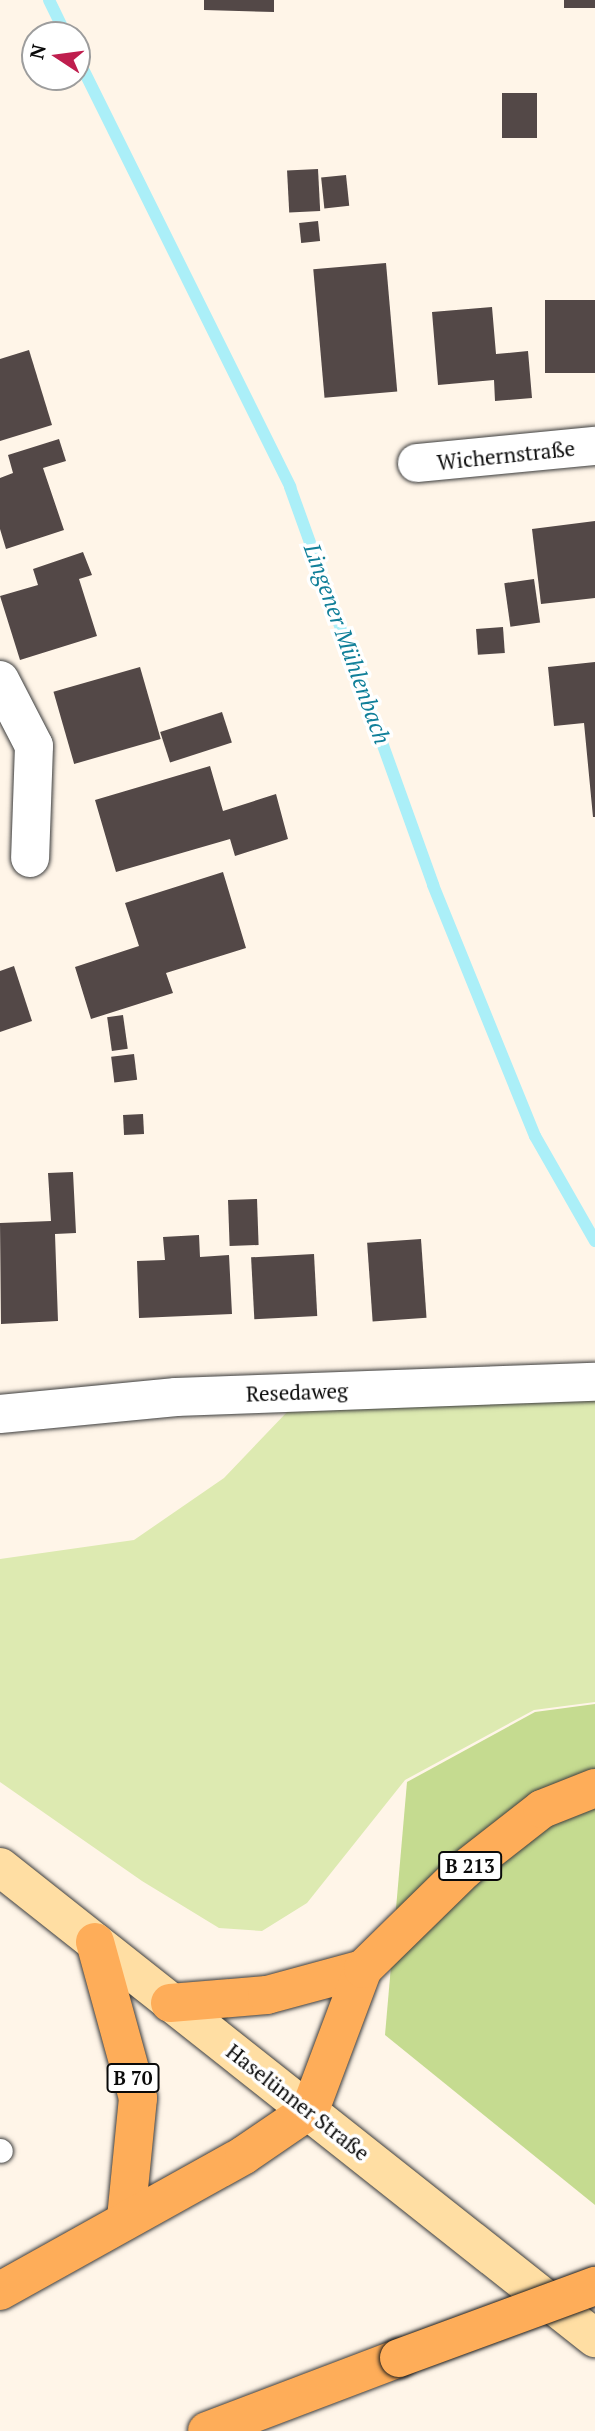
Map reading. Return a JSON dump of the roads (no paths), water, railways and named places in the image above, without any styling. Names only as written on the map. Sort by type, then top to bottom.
[{"type":"main road","name":"B 213","points":[[170,2003],[267,1994],[363,1969],[464,1870],[542,1809],[595,1788]]},
{"type":"main road","name":"B 70","points":[[95,1942],[138,2098],[126,2219]]},
{"type":"main road","points":[[0,2291],[244,2155],[310,2110],[363,1969]]},
{"type":"main road","points":[[208,2431],[595,2286]]},
{"type":"street","name":"Wichernstraße","points":[[417,463],[595,446]]},
{"type":"street","points":[[0,680],[34,746],[30,858]]},
{"type":"street","name":"Resedaweg","points":[[0,1414],[176,1397],[595,1382]]},
{"type":"street","name":"Haselünner Straße","points":[[0,1867],[170,2003],[310,2110],[595,2339]]},
{"type":"waterway","name":"Lingener Mühlenbach","points":[[49,0],[59,21]]},
{"type":"waterway","name":"Lingener Mühlenbach","points":[[91,85],[290,487],[433,885],[535,1136],[595,1241]]}]
